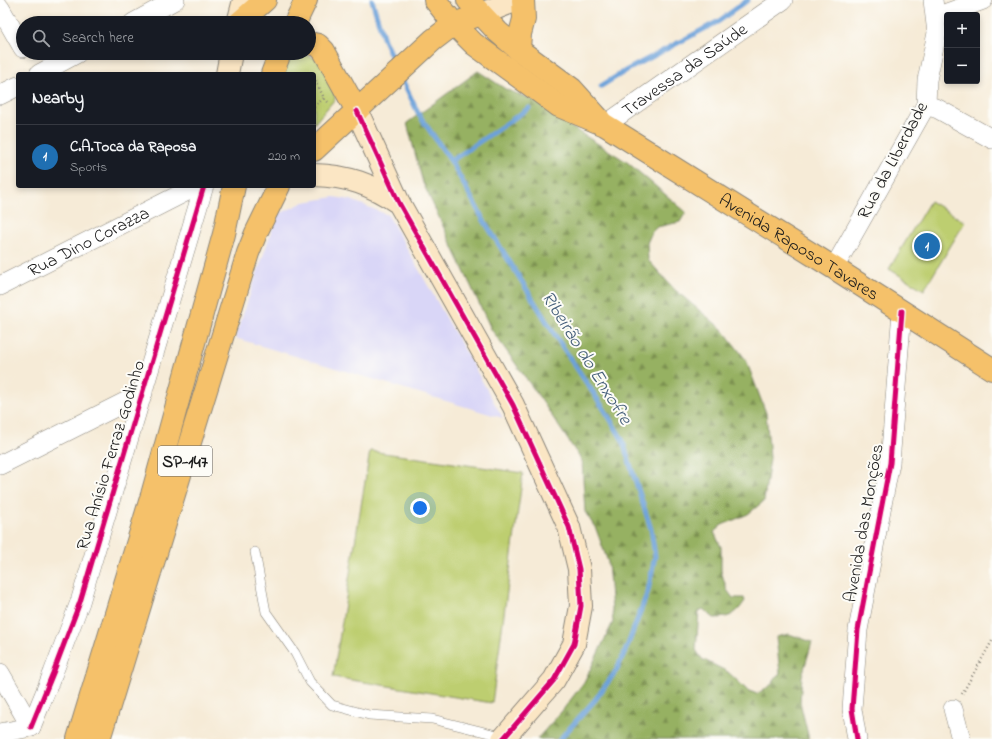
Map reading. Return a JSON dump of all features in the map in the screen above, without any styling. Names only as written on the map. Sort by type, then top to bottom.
[{"type":"main road","points":[[241,16],[249,0]]},
{"type":"main road","points":[[298,16],[306,0]]},
{"type":"main road","name":"Avenida Raposo Tavares","points":[[435,0],[454,24],[474,44],[559,106],[605,126],[834,268],[992,369]]},
{"type":"main road","points":[[519,50],[520,34],[524,19],[523,0]]},
{"type":"main road","points":[[316,148],[416,55],[475,7]]},
{"type":"main road","name":"Avenida Raposo Tavares","points":[[475,7],[498,32],[519,50],[572,89],[605,126]]},
{"type":"main road","points":[[316,45],[324,51],[357,111]]},
{"type":"main road","name":"SP-147","points":[[78,739],[152,495],[224,234],[234,188]]},
{"type":"main road","name":"SP-147","points":[[99,739],[248,253],[278,188]]},
{"type":"street","points":[[146,16],[175,0]]},
{"type":"street","points":[[475,7],[516,0]]},
{"type":"street","name":"Travessa da Saúde","points":[[605,126],[783,0]]},
{"type":"street","points":[[935,9],[983,0]]},
{"type":"street","points":[[0,8],[16,36]]},
{"type":"street","name":"Rua da Liberdade","points":[[834,268],[926,105],[927,80],[937,33],[935,9]]},
{"type":"street","points":[[30,60],[38,72]]},
{"type":"street","points":[[43,72],[65,60]]},
{"type":"street","points":[[227,72],[230,60]]},
{"type":"street","points":[[0,95],[16,87]]},
{"type":"street","points":[[926,105],[938,109],[992,139]]},
{"type":"street","points":[[357,111],[399,203],[513,405],[570,527],[580,569],[581,606],[574,644],[554,680],[504,738]]},
{"type":"street","points":[[316,175],[343,177],[358,181],[382,192],[399,203]]},
{"type":"street","name":"Rua Dino Corazza","points":[[0,286],[193,188]]},
{"type":"street","name":"Rua Anísio Ferraz Godinho","points":[[31,727],[80,602],[203,188]]},
{"type":"street","name":"Avenida das Monções","points":[[857,739],[852,709],[858,630],[890,463],[902,311]]},
{"type":"street","points":[[0,465],[143,393]]},
{"type":"street","points":[[0,673],[31,727],[0,733]]},
{"type":"street","points":[[953,709],[961,739]]},
{"type":"lane","points":[[255,552],[266,612],[295,653],[310,682],[332,705],[369,715],[432,719],[504,738]]},
{"type":"path","points":[[316,105],[324,98]]},
{"type":"path","points":[[953,709],[992,641]]},
{"type":"shaded area","points":[[334,197],[351,200],[388,215],[503,418],[235,338],[277,215],[304,202]]},
{"type":"green space","points":[[316,59],[325,68],[334,83],[335,99],[316,122],[316,72],[280,72],[285,63],[291,60]]},
{"type":"green space","points":[[478,71],[507,90],[549,105],[571,127],[627,162],[686,212],[680,222],[657,227],[652,232],[647,243],[648,260],[675,290],[723,330],[746,360],[766,413],[770,458],[764,501],[748,514],[722,525],[714,532],[721,547],[721,571],[727,590],[733,598],[744,598],[745,601],[736,612],[725,617],[714,618],[703,609],[699,611],[696,650],[702,659],[728,672],[747,690],[757,694],[771,685],[780,673],[776,637],[789,634],[812,642],[802,676],[800,702],[809,739],[537,739],[562,711],[584,682],[613,622],[608,562],[596,529],[585,512],[582,461],[491,329],[423,183],[408,127],[407,123]]},
{"type":"green space","points":[[930,201],[965,222],[924,290],[889,269]]},
{"type":"green space","points":[[370,451],[523,473],[492,703],[333,677]]},
{"type":"waterway","name":"Ribeirão do Enxofre","points":[[372,0],[384,40],[396,66]]},
{"type":"waterway","points":[[601,86],[627,70],[719,21],[748,0]]},
{"type":"waterway","name":"Ribeirão do Enxofre","points":[[401,77],[419,115],[451,161],[483,219],[622,439],[651,529],[655,556],[648,591],[627,647],[616,671],[595,700],[560,739]]},
{"type":"waterway","points":[[451,161],[529,108]]},
{"type":"cycle path","points":[[357,111],[399,203],[513,405],[569,527],[579,569],[581,606],[574,644],[554,680],[503,739]]},
{"type":"cycle path","points":[[31,727],[80,602],[203,188]]},
{"type":"cycle path","points":[[857,739],[852,709],[858,630],[890,463],[902,311]]},
{"type":"place","name":"C.A.Toca da Raposa","points":[[927,246]]}]
